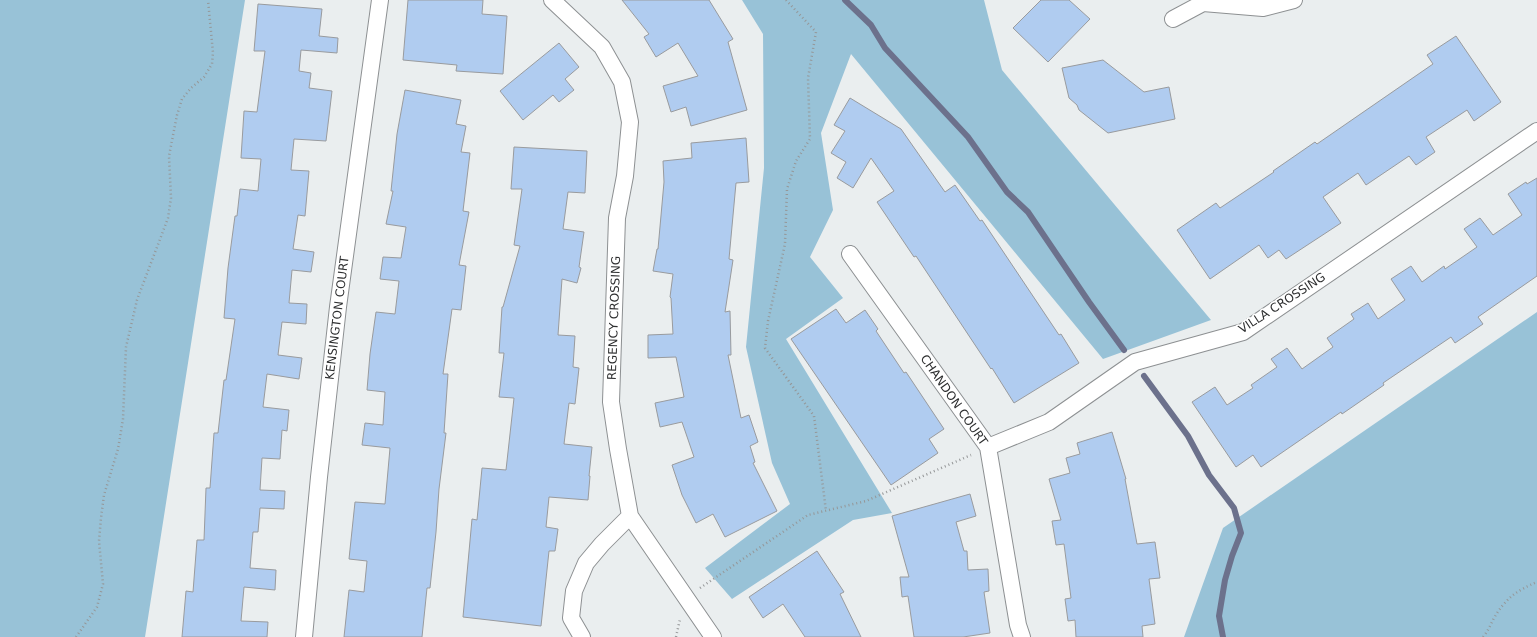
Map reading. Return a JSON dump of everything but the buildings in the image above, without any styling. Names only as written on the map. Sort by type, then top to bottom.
[{"type":"street","name":"KENSINGTON COURT","points":[[304,637],[319,477],[338,307],[380,0]]},
{"type":"street","name":"REGENCY CROSSING","points":[[552,0],[602,47],[622,82],[630,122],[625,176],[617,218],[611,402],[630,516],[713,637]]},
{"type":"street","points":[[1173,19],[1203,3],[1262,8],[1294,0]]},
{"type":"street","name":"VILLA CROSSING","points":[[988,447],[1049,422],[1135,362],[1243,332],[1537,131]]},
{"type":"street","name":"CHANDON COURT","points":[[850,254],[988,447],[1018,625],[1022,637]]},
{"type":"street","points":[[582,637],[571,618],[574,592],[586,563],[602,544],[630,516]]},
{"type":"path","points":[[76,637],[97,607],[103,584],[99,541],[101,518],[104,495],[118,449],[123,419],[126,347],[137,300],[168,218],[171,198],[169,156],[177,115],[182,99],[191,88],[204,77],[212,64],[213,54],[208,0]]},
{"type":"path","points":[[786,0],[816,32],[808,78],[810,139],[796,161],[787,189],[785,244],[768,321],[765,348],[814,416],[826,511]]},
{"type":"path","points":[[676,637],[686,598],[808,515],[866,501],[988,447]]},
{"type":"path","points":[[1483,637],[1488,632],[1499,609],[1508,598],[1518,591],[1537,582]]},
{"type":"shaded area","points":[[0,0],[245,0],[145,637],[0,637]]},
{"type":"shaded area","points":[[742,0],[984,0],[1002,70],[1211,320],[1103,359],[851,54],[821,133],[833,210],[810,257],[843,298],[786,339],[892,513],[853,520],[732,599],[705,568],[790,504],[772,463],[746,347],[764,168],[763,34]]},
{"type":"shaded area","points":[[1537,312],[1537,637],[1184,637],[1223,528]]},
{"type":"waterway","points":[[845,0],[871,25],[885,48],[968,137],[1007,192],[1028,212],[1089,302],[1124,350]]},
{"type":"waterway","points":[[1144,376],[1188,436],[1209,475],[1234,508],[1241,533],[1225,580],[1219,616],[1223,637]]}]
